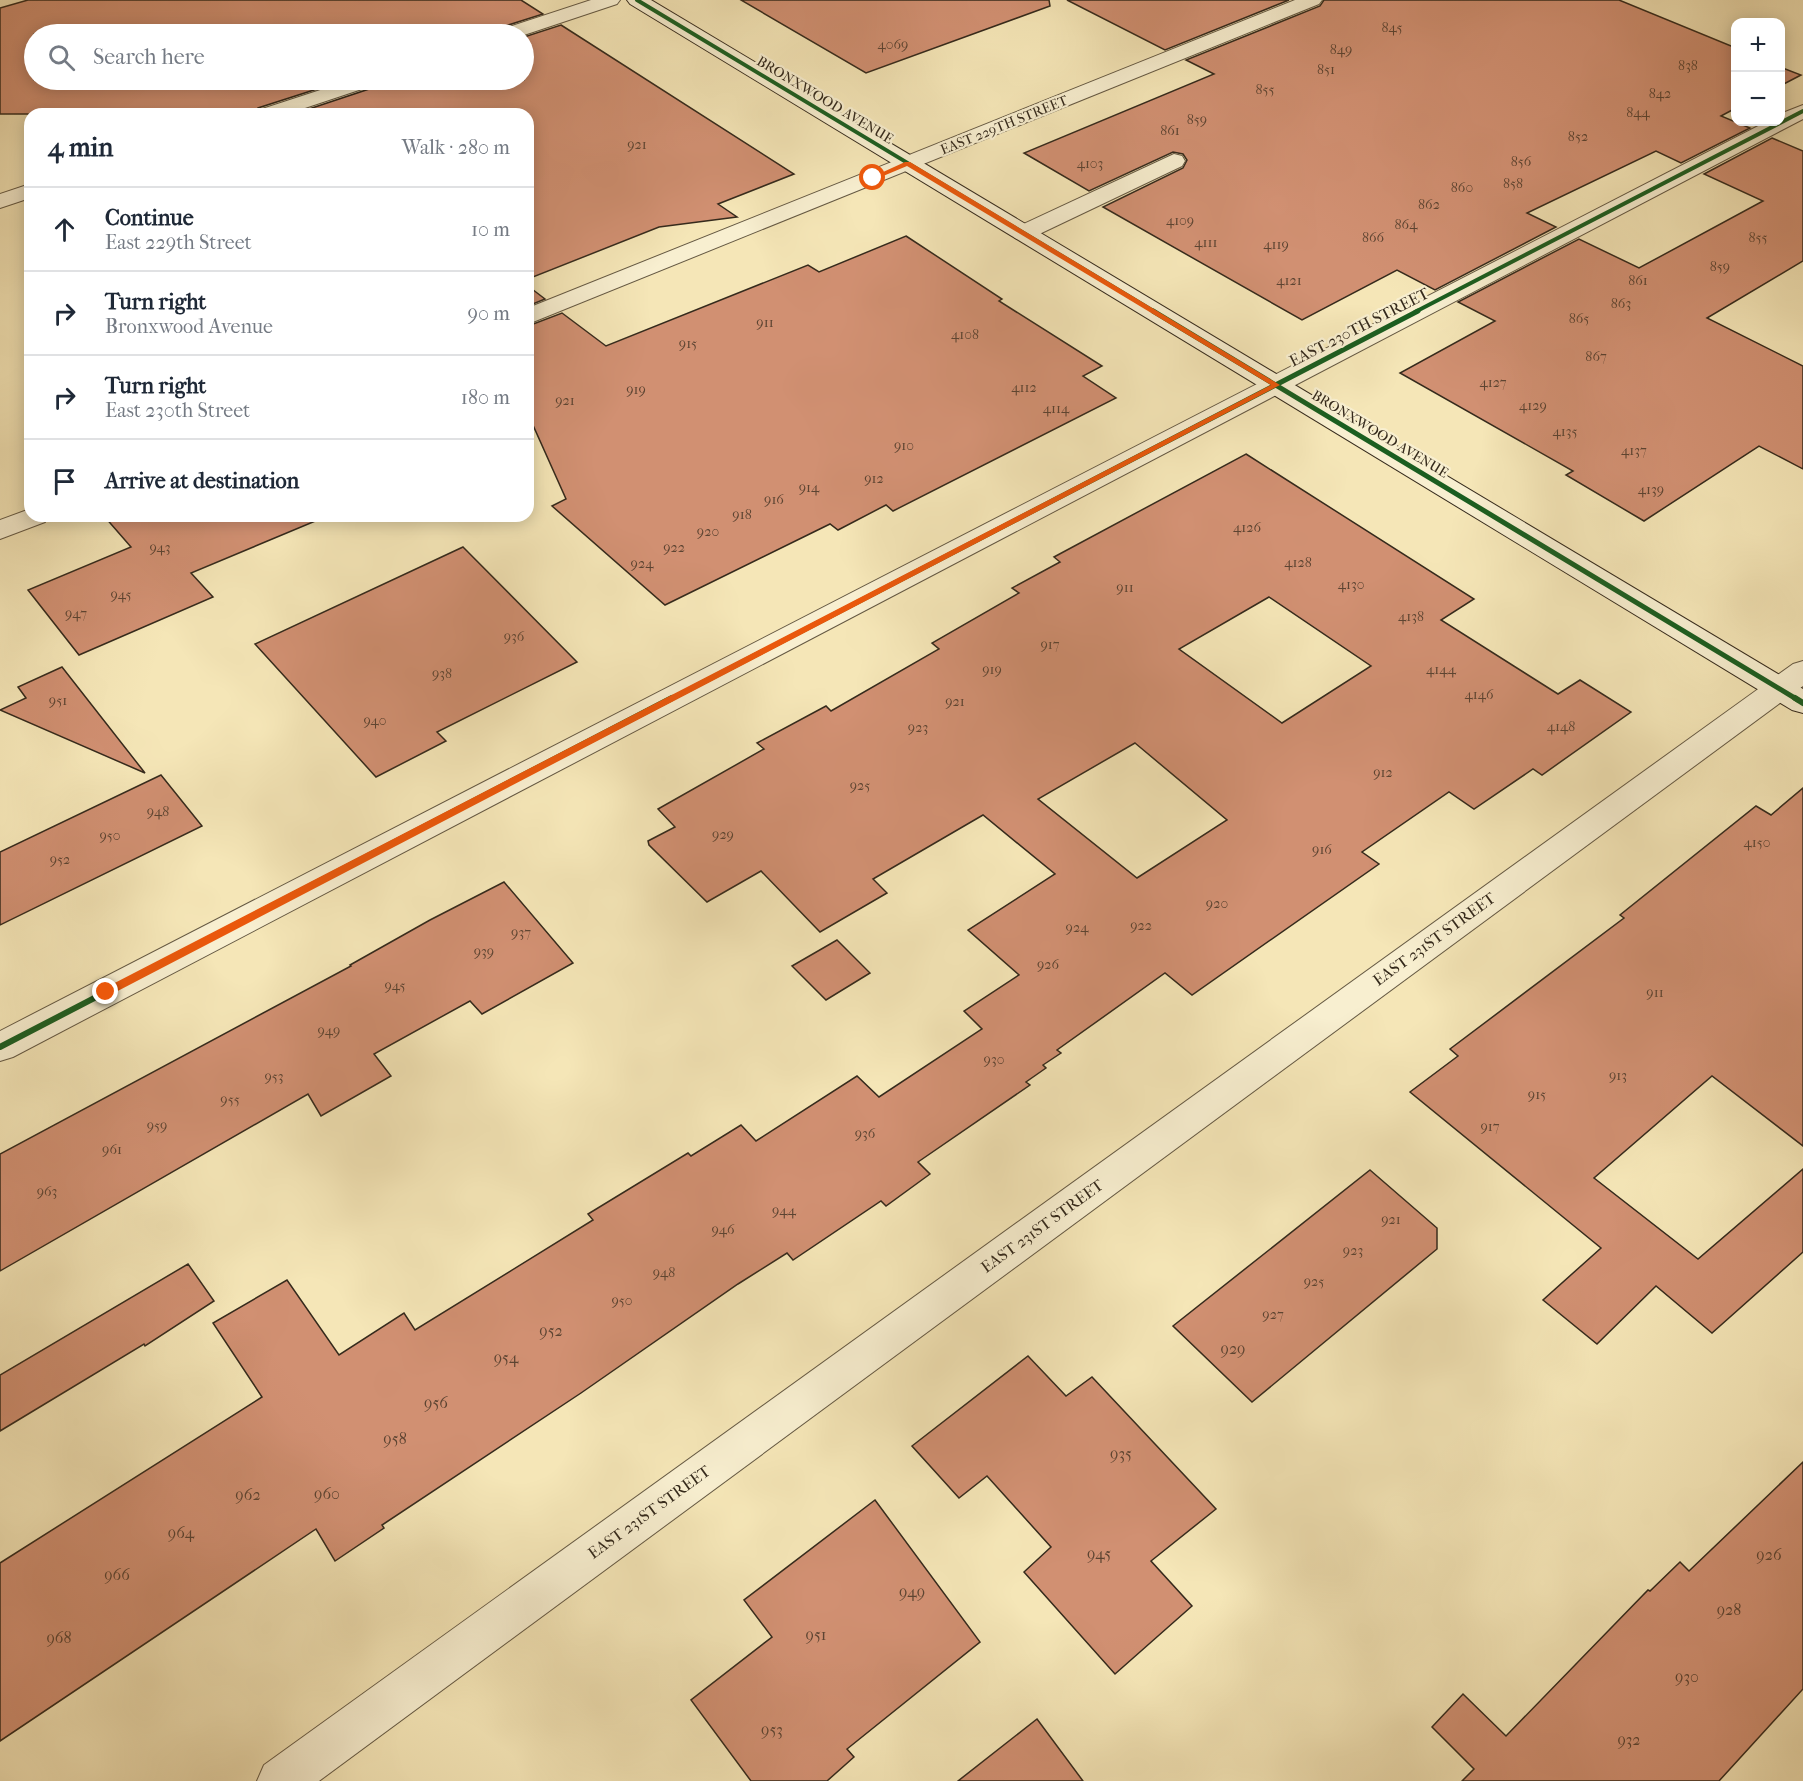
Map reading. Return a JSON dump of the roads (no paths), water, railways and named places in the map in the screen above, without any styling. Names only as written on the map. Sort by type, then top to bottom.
[{"type":"street","points":[[534,25],[610,0]]},
{"type":"street","name":"BRONXWOOD AVENUE","points":[[636,0],[1277,385],[1795,687]]},
{"type":"street","name":"EAST 229TH STREET","points":[[534,315],[1312,0]]},
{"type":"street","points":[[284,108],[339,90]]},
{"type":"street","name":"EAST 230TH STREET","points":[[0,1047],[1803,111]]},
{"type":"street","points":[[1023,233],[1174,161]]},
{"type":"street","points":[[0,201],[24,194]]},
{"type":"street","points":[[0,530],[24,520]]},
{"type":"street","name":"EAST 231ST STREET","points":[[280,1781],[1795,687]]}]
